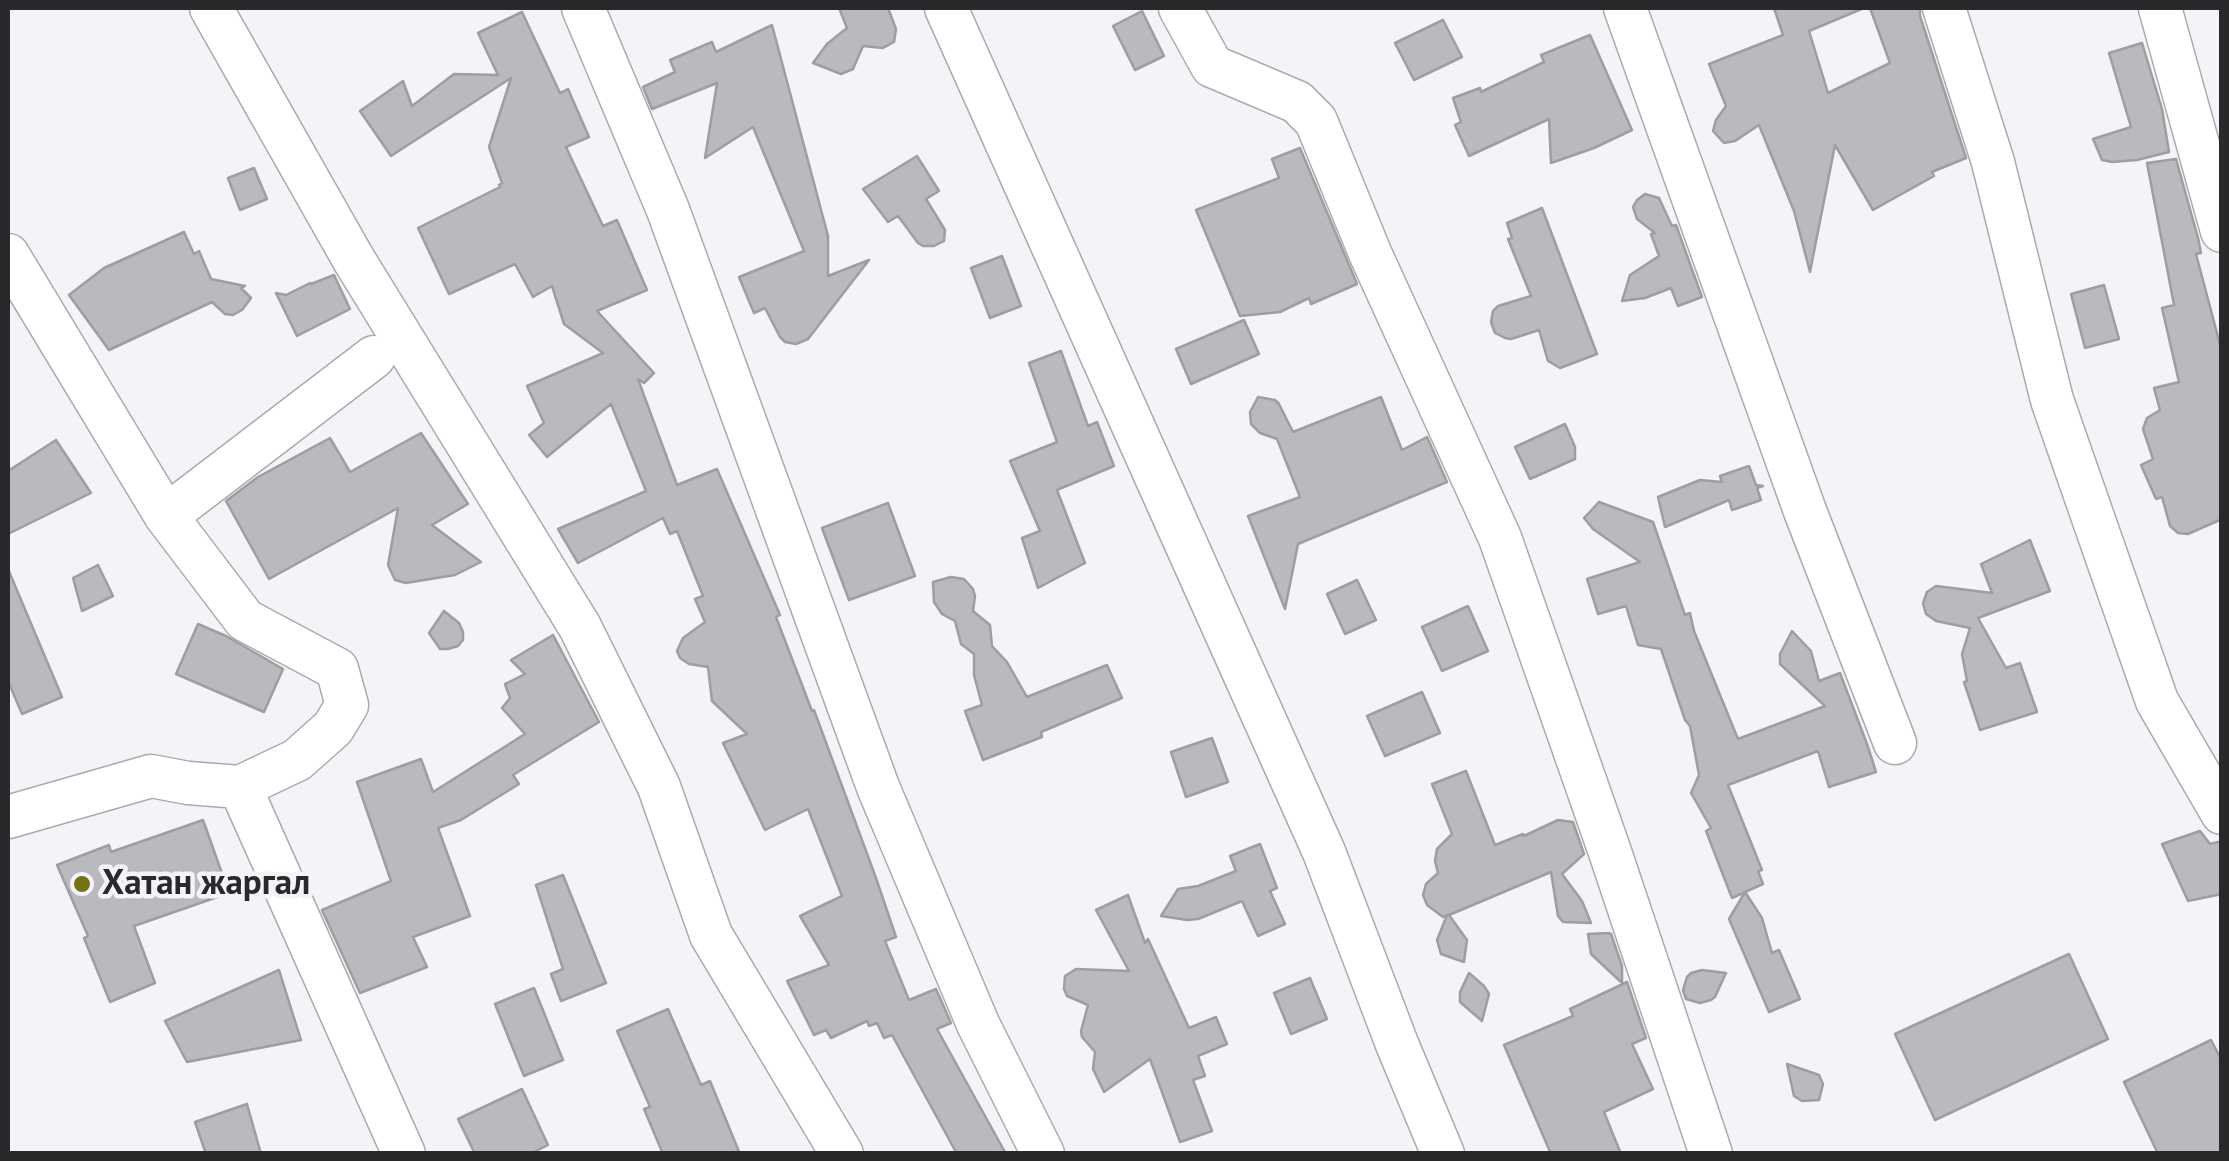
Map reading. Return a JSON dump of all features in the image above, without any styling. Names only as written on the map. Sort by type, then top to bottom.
[{"type":"street","points":[[211,8],[354,260],[580,627],[659,788],[712,934],[842,1154]]},
{"type":"street","points":[[583,8],[668,210],[878,787],[978,1024],[1043,1154]]},
{"type":"street","points":[[946,8],[1324,852],[1443,1154]]},
{"type":"street","points":[[1180,8],[1212,66],[1297,102],[1316,121],[1370,254],[1500,538],[1711,1154]]},
{"type":"street","points":[[1625,8],[1894,743]]},
{"type":"street","points":[[2160,8],[2222,231]]},
{"type":"street","points":[[1959,14],[2052,400],[2157,701],[2222,813]]},
{"type":"street","points":[[8,256],[166,516],[245,620],[337,669],[347,705],[333,728],[297,760],[240,788],[151,776],[8,818]]},
{"type":"street","points":[[166,516],[374,357]]},
{"type":"street","points":[[240,788],[404,1154]]},
{"type":"building","points":[[839,8],[888,8],[896,29],[894,42],[883,48],[863,46],[853,69],[841,74],[813,63],[827,44],[847,28]]},
{"type":"building","points":[[1774,8],[1864,8],[1809,31],[1828,93],[1890,63],[1870,8],[1920,8],[1966,158],[1932,172],[1934,176],[1873,210],[1835,145],[1810,272],[1794,211],[1759,125],[1735,141],[1724,143],[1713,131],[1726,106],[1709,64],[1783,35]]},
{"type":"building","points":[[1142,11],[1164,56],[1135,70],[1113,26]]},
{"type":"building","points":[[522,12],[560,93],[568,89],[589,137],[566,147],[603,226],[617,220],[647,290],[597,311],[654,373],[644,383],[638,379],[677,485],[717,469],[780,615],[776,617],[876,878],[896,937],[885,941],[909,1000],[936,989],[951,1023],[937,1029],[1006,1154],[957,1154],[892,1035],[884,1038],[877,1023],[869,1026],[867,1021],[831,1038],[826,1030],[814,1035],[787,981],[829,965],[800,916],[842,896],[808,809],[765,830],[723,743],[747,734],[712,701],[708,667],[680,658],[677,651],[683,638],[705,622],[695,599],[703,596],[677,531],[670,534],[663,518],[578,563],[558,529],[646,491],[611,404],[547,457],[529,435],[544,423],[527,386],[603,353],[564,324],[552,286],[533,297],[515,264],[449,294],[418,228],[500,187],[489,147],[511,78],[391,156],[360,111],[403,81],[412,106],[454,74],[498,75],[478,33]]},
{"type":"building","points":[[1443,20],[1462,57],[1414,80],[1395,43]]},
{"type":"building","points":[[772,25],[828,236],[828,276],[869,260],[808,339],[796,344],[780,337],[765,308],[754,313],[739,277],[804,251],[753,127],[705,158],[717,83],[652,109],[643,87],[675,72],[670,60],[712,42],[716,52]]},
{"type":"building","points":[[1590,35],[1632,130],[1551,163],[1549,119],[1469,156],[1455,125],[1461,122],[1453,98],[1480,88],[1481,92],[1544,62],[1541,55]]},
{"type":"building","points":[[2142,43],[2162,109],[2169,152],[2137,160],[2102,160],[2093,139],[2131,127],[2109,53]]},
{"type":"building","points":[[1300,148],[1357,284],[1311,304],[1309,298],[1280,312],[1240,316],[1196,210],[1279,178],[1272,159]]},
{"type":"building","points":[[917,156],[939,191],[926,199],[945,230],[944,241],[934,246],[918,243],[898,216],[888,222],[863,189]]},
{"type":"building","points":[[2176,159],[2198,238],[2201,253],[2196,254],[2222,352],[2222,519],[2188,534],[2178,533],[2170,526],[2162,497],[2156,499],[2141,465],[2153,459],[2143,429],[2147,418],[2160,410],[2154,388],[2179,382],[2162,308],[2174,305],[2147,163]]},
{"type":"building","points":[[254,168],[267,199],[240,210],[228,178]]},
{"type":"building","points":[[1645,194],[1659,198],[1672,226],[1676,225],[1702,297],[1678,306],[1671,288],[1622,301],[1630,275],[1659,256],[1651,234],[1655,233],[1637,219],[1633,207]]},
{"type":"building","points":[[1542,208],[1597,354],[1560,368],[1548,361],[1539,330],[1505,338],[1495,333],[1491,322],[1498,306],[1531,296],[1508,239],[1512,238],[1507,223]]},
{"type":"building","points":[[184,232],[194,254],[199,251],[211,279],[245,286],[241,288],[251,298],[233,315],[225,314],[212,302],[109,350],[69,295],[104,268]]},
{"type":"building","points":[[1002,256],[1021,306],[990,318],[971,268]]},
{"type":"building","points":[[334,275],[350,309],[297,336],[276,293],[286,295]]},
{"type":"building","points":[[2104,285],[2119,339],[2085,348],[2071,294]]},
{"type":"building","points":[[1244,320],[1259,354],[1191,384],[1176,349]]},
{"type":"building","points":[[1061,351],[1088,426],[1097,422],[1114,466],[1057,490],[1085,563],[1038,588],[1022,538],[1040,531],[1010,461],[1057,442],[1029,363]]},
{"type":"building","points":[[1258,397],[1279,404],[1293,432],[1381,397],[1402,450],[1427,437],[1447,482],[1298,544],[1285,609],[1248,516],[1300,497],[1277,439],[1260,433],[1251,424],[1250,412]]},
{"type":"building","points":[[1565,424],[1575,447],[1575,459],[1530,479],[1515,447]]},
{"type":"building","points":[[421,433],[468,504],[432,525],[481,562],[455,575],[406,583],[395,580],[388,565],[398,508],[269,579],[226,501],[258,477],[330,438],[350,472]]},
{"type":"building","points":[[56,440],[91,493],[8,534],[8,471]]},
{"type":"building","points":[[1749,466],[1756,485],[1763,486],[1757,488],[1761,500],[1732,510],[1729,500],[1665,527],[1658,497],[1700,480],[1722,482],[1720,476]]},
{"type":"building","points":[[1599,502],[1653,522],[1685,615],[1690,613],[1738,739],[1825,706],[1780,664],[1780,654],[1792,631],[1811,651],[1819,681],[1840,673],[1867,744],[1876,772],[1829,787],[1818,751],[1728,785],[1762,870],[1758,871],[1763,884],[1732,898],[1706,831],[1711,828],[1691,793],[1699,775],[1690,726],[1661,649],[1638,645],[1626,606],[1598,614],[1587,579],[1640,562],[1593,529],[1584,518]]},
{"type":"building","points":[[888,503],[915,576],[849,600],[822,528]]},
{"type":"building","points":[[2030,540],[2050,591],[1978,618],[2006,668],[2020,663],[2037,712],[1980,730],[1964,682],[1967,681],[1962,654],[1970,628],[1936,621],[1926,614],[1923,603],[1927,592],[1936,586],[1992,593],[1981,564]]},
{"type":"building","points":[[98,565],[113,596],[82,611],[73,578]]},
{"type":"building","points":[[8,569],[62,697],[22,714],[8,681]]},
{"type":"building","points":[[951,577],[964,579],[973,589],[973,611],[990,625],[992,646],[1007,662],[1027,697],[1107,665],[1122,698],[1041,732],[1042,737],[983,760],[965,711],[982,705],[974,675],[974,654],[961,644],[955,621],[942,614],[934,602],[933,582]]},
{"type":"building","points":[[1357,580],[1376,620],[1345,634],[1327,594]]},
{"type":"building","points":[[1468,606],[1488,651],[1442,671],[1422,627]]},
{"type":"building","points":[[444,611],[459,623],[463,640],[458,646],[440,649],[429,633]]},
{"type":"building","points":[[198,624],[283,669],[264,712],[176,674]]},
{"type":"building","points":[[553,635],[599,722],[513,775],[519,784],[461,820],[438,828],[470,916],[413,937],[427,967],[360,993],[322,910],[391,881],[357,782],[421,759],[433,792],[525,734],[502,708],[510,698],[505,684],[525,674],[511,660]]},
{"type":"building","points":[[1422,692],[1440,733],[1385,756],[1367,716]]},
{"type":"building","points":[[1212,738],[1228,782],[1186,797],[1171,752]]},
{"type":"building","points":[[1466,771],[1495,845],[1558,820],[1573,822],[1584,854],[1562,874],[1582,901],[1591,923],[1563,922],[1558,916],[1551,872],[1449,915],[1467,940],[1464,962],[1441,954],[1437,940],[1447,915],[1443,917],[1427,905],[1423,895],[1426,884],[1438,873],[1437,849],[1452,834],[1432,784]]},
{"type":"building","points":[[203,820],[229,893],[134,926],[155,983],[110,1002],[84,938],[88,936],[57,865],[109,845],[111,852]]},
{"type":"building","points":[[2200,831],[2210,844],[2222,841],[2222,894],[2188,901],[2162,844]]},
{"type":"building","points":[[1260,844],[1277,888],[1270,891],[1285,924],[1258,936],[1242,901],[1198,919],[1161,916],[1178,889],[1198,886],[1236,871],[1230,856]]},
{"type":"building","points":[[563,875],[606,983],[561,1001],[551,974],[563,969],[536,885]]},
{"type":"building","points":[[1745,892],[1762,918],[1772,953],[1779,950],[1800,999],[1769,1012],[1729,919]]},
{"type":"building","points":[[1128,895],[1145,943],[1148,939],[1189,1028],[1216,1017],[1227,1044],[1198,1056],[1205,1076],[1193,1080],[1212,1131],[1180,1142],[1150,1059],[1104,1092],[1093,1069],[1095,1052],[1082,1037],[1088,1005],[1067,996],[1064,989],[1065,976],[1076,969],[1129,971],[1096,910]]},
{"type":"building","points":[[1608,933],[1622,966],[1622,983],[1591,954],[1588,934]]},
{"type":"building","points":[[2069,954],[2108,1039],[1935,1120],[1895,1034]]},
{"type":"building","points":[[279,970],[301,1040],[187,1062],[165,1021]]},
{"type":"building","points":[[1702,970],[1726,973],[1715,997],[1700,1003],[1686,999],[1683,990],[1687,977]]},
{"type":"building","points":[[1469,973],[1489,994],[1482,1021],[1460,1002]]},
{"type":"building","points":[[1310,978],[1327,1019],[1291,1034],[1274,993]]},
{"type":"building","points":[[1627,982],[1646,1038],[1632,1044],[1653,1089],[1604,1112],[1621,1154],[1551,1154],[1504,1045],[1573,1016],[1570,1009]]},
{"type":"building","points":[[534,988],[563,1060],[524,1076],[495,1004]]},
{"type":"building","points":[[668,1009],[701,1085],[710,1081],[740,1154],[663,1154],[644,1109],[650,1107],[617,1031]]},
{"type":"building","points":[[2211,1040],[2222,1061],[2222,1154],[2158,1154],[2124,1082]]},
{"type":"building","points":[[1787,1064],[1819,1075],[1823,1084],[1819,1100],[1802,1101],[1794,1096]]},
{"type":"building","points":[[522,1089],[548,1145],[530,1154],[475,1154],[458,1119]]},
{"type":"building","points":[[247,1104],[261,1154],[206,1154],[195,1122]]},
{"type":"place","name":"Хатан жаргал","points":[[82,884]]}]
